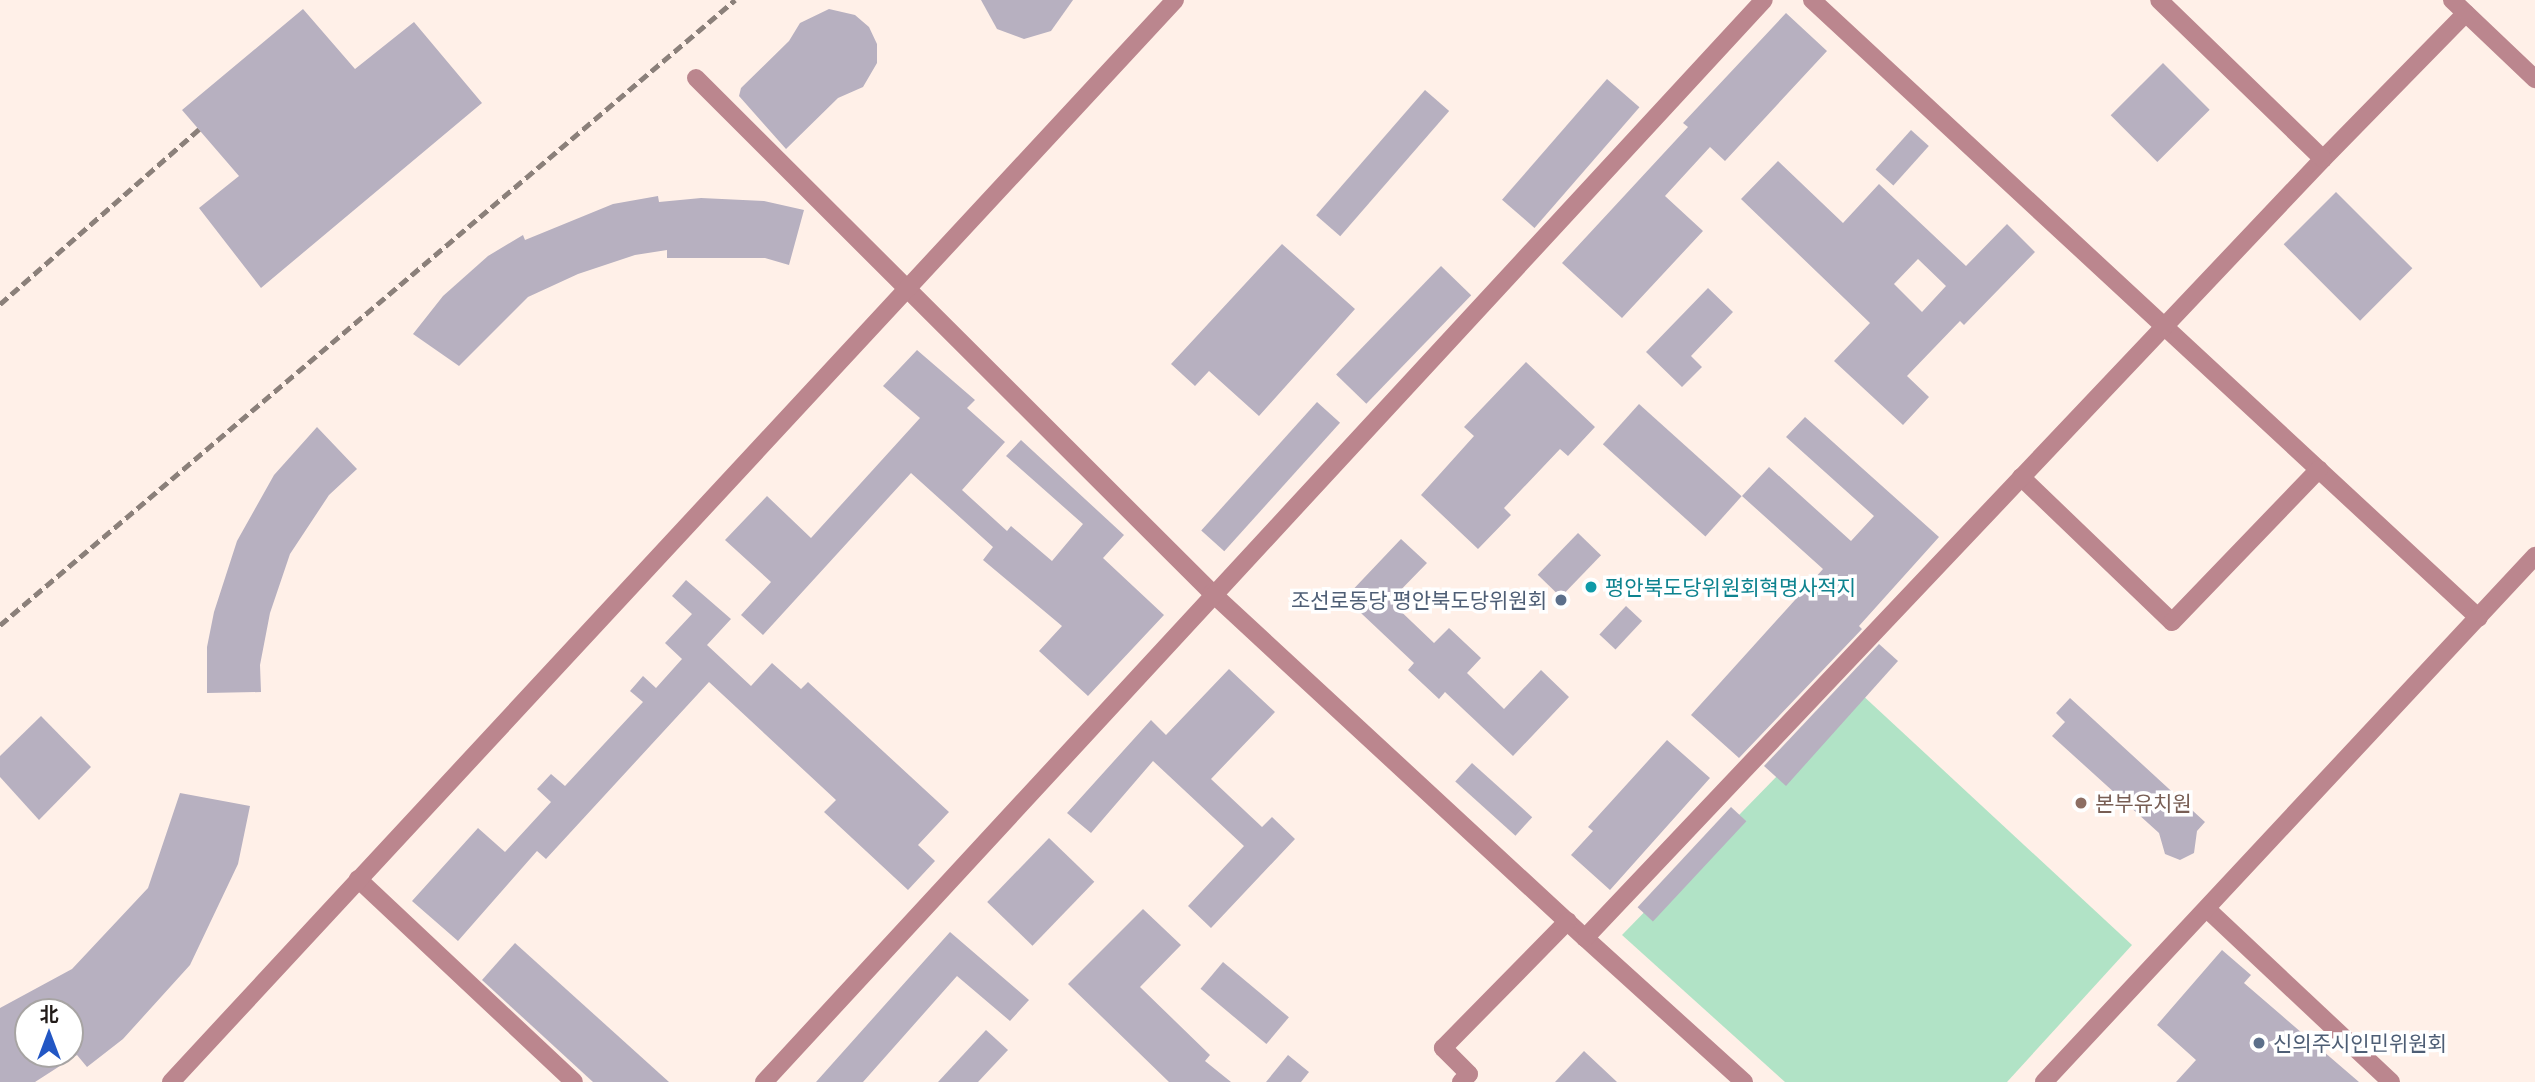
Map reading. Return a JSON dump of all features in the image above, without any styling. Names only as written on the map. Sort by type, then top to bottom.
[{"type":"street","points":[[171,1082],[905,287],[1175,0]]},
{"type":"street","points":[[764,1082],[1212,593],[1764,0]]},
{"type":"street","points":[[1812,0],[2479,618]]},
{"type":"street","points":[[2159,0],[2323,159]]},
{"type":"street","points":[[2452,0],[2535,79]]},
{"type":"street","points":[[1585,938],[2323,159],[2466,13]]},
{"type":"street","points":[[696,78],[1212,593],[1744,1082]]},
{"type":"street","points":[[2021,477],[2172,622],[2319,469]]},
{"type":"street","points":[[2044,1082],[2208,910],[2535,556]]},
{"type":"street","points":[[358,879],[574,1082]]},
{"type":"street","points":[[2208,910],[2390,1082]]},
{"type":"street","points":[[1469,1079],[1443,1048],[1568,921]]},
{"type":"green space","points":[[1859,692],[2132,945],[2007,1082],[1785,1082],[1622,935]]},
{"type":"building","points":[[981,0],[1073,0],[1051,31],[1024,39],[997,29]]},
{"type":"building","points":[[303,9],[355,69],[414,22],[482,103],[261,288],[199,208],[239,176],[182,110]]},
{"type":"building","points":[[829,9],[855,15],[869,27],[877,44],[877,63],[863,87],[838,98],[786,149],[739,96],[741,88],[789,41],[800,23]]},
{"type":"building","points":[[1786,13],[1827,51],[1725,161],[1710,147],[1665,196],[1703,231],[1622,318],[1562,263],[1688,127],[1683,123]]},
{"type":"building","points":[[2163,63],[2210,110],[2157,162],[2111,115]]},
{"type":"building","points":[[1607,79],[1639,107],[1534,228],[1502,200]]},
{"type":"building","points":[[1425,90],[1449,111],[1340,236],[1316,215]]},
{"type":"building","points":[[1911,130],[1929,146],[1893,185],[1876,169]]},
{"type":"building","points":[[1778,161],[1843,223],[1879,184],[1966,266],[2007,224],[2035,252],[1964,325],[1960,321],[1907,376],[1929,397],[1903,425],[1834,361],[1870,323],[1741,199]],"holes":[[[1918,259],[1946,286],[1922,312],[1894,284]]]},
{"type":"building","points":[[2336,192],[2412,268],[2360,321],[2284,244]]},
{"type":"building","points":[[658,196],[659,202],[701,198],[764,201],[804,210],[789,265],[765,258],[667,258],[667,250],[635,255],[578,274],[528,297],[459,366],[413,334],[443,296],[488,256],[523,235],[525,240],[613,204]]},
{"type":"building","points":[[1282,244],[1355,309],[1259,416],[1209,371],[1195,386],[1171,364]]},
{"type":"building","points":[[1441,266],[1471,295],[1366,404],[1336,375]]},
{"type":"building","points":[[1708,288],[1733,312],[1691,356],[1702,367],[1682,387],[1646,352]]},
{"type":"building","points":[[917,350],[975,400],[967,408],[1005,442],[962,490],[1007,531],[1011,526],[1052,561],[1083,524],[1006,456],[1021,440],[1124,535],[1103,558],[1164,615],[1088,696],[1039,651],[1062,626],[983,560],[993,547],[911,473],[763,635],[741,615],[771,582],[725,540],[767,496],[811,538],[920,418],[883,386]]},
{"type":"building","points":[[1526,362],[1595,427],[1568,456],[1560,449],[1504,508],[1511,515],[1478,549],[1421,495],[1474,436],[1464,427]]},
{"type":"building","points":[[1317,402],[1340,423],[1224,551],[1201,531]]},
{"type":"building","points":[[1639,404],[1742,496],[1705,536],[1603,444]]},
{"type":"building","points":[[1805,417],[1939,537],[1859,626],[1862,629],[1739,758],[1691,715],[1823,569],[1742,496],[1769,467],[1851,541],[1874,516],[1786,437]]},
{"type":"building","points":[[317,427],[357,469],[329,495],[290,554],[270,613],[260,665],[261,692],[207,693],[207,647],[214,612],[237,541],[274,475]]},
{"type":"building","points":[[1578,533],[1601,555],[1561,597],[1538,575]]},
{"type":"building","points":[[1401,539],[1427,563],[1390,601],[1434,643],[1449,628],[1481,658],[1467,673],[1504,709],[1541,670],[1569,697],[1513,756],[1445,692],[1439,699],[1408,670],[1414,663],[1345,598]]},
{"type":"building","points":[[686,580],[731,619],[707,645],[751,686],[772,663],[801,689],[808,682],[949,812],[918,845],[935,861],[908,890],[824,812],[836,800],[709,682],[546,859],[537,851],[458,941],[412,901],[478,828],[505,852],[551,802],[537,789],[551,774],[565,786],[643,702],[630,691],[643,676],[656,688],[682,659],[665,643],[692,614],[672,596]]},
{"type":"building","points":[[1626,606],[1642,621],[1615,650],[1599,635]]},
{"type":"building","points":[[1879,644],[1898,661],[1786,786],[1764,766]]},
{"type":"building","points":[[1229,669],[1275,712],[1211,779],[1262,827],[1272,817],[1295,839],[1211,928],[1188,906],[1244,846],[1153,761],[1091,833],[1067,813],[1151,720],[1166,735]]},
{"type":"building","points":[[2070,698],[2205,822],[2197,831],[2194,853],[2180,860],[2165,854],[2159,833],[2052,736],[2065,722],[2056,713]]},
{"type":"building","points":[[41,716],[91,767],[39,820],[0,777],[0,756]]},
{"type":"building","points":[[1667,740],[1710,778],[1610,890],[1571,855],[1593,831],[1588,827]]},
{"type":"building","points":[[1472,763],[1532,817],[1515,836],[1455,782]]},
{"type":"building","points":[[180,793],[250,806],[238,864],[190,965],[123,1039],[87,1067],[84,1063],[84,998],[18,998],[72,969],[148,888]]},
{"type":"building","points":[[1731,807],[1746,821],[1653,922],[1638,907]]},
{"type":"building","points":[[1049,838],[1094,882],[1032,946],[987,902]]},
{"type":"building","points":[[1143,909],[1181,945],[1140,987],[1210,1055],[1205,1061],[1231,1082],[1169,1082],[1068,984]]},
{"type":"building","points":[[950,932],[1029,1000],[1010,1021],[957,976],[863,1082],[816,1082]]},
{"type":"building","points":[[515,943],[669,1082],[593,1082],[482,980]]},
{"type":"building","points":[[2222,950],[2251,975],[2244,983],[2359,1082],[2176,1082],[2196,1060],[2157,1025]]},
{"type":"building","points":[[1223,962],[1289,1017],[1266,1044],[1201,989]]},
{"type":"building","points":[[14,1000],[14,1068],[57,1068],[35,1082],[0,1082],[0,1008]]},
{"type":"building","points":[[986,1030],[1008,1050],[978,1082],[938,1082]]},
{"type":"building","points":[[1584,1051],[1617,1082],[1555,1082]]},
{"type":"building","points":[[1288,1055],[1309,1072],[1301,1082],[1266,1082]]},
{"type":"railway","points":[[0,625],[735,0]]},
{"type":"railway","points":[[0,304],[199,129]]},
{"type":"place","name":"평안북도당위원회혁명사적지","points":[[1591,587]]},
{"type":"place","name":"조선로동당 평안북도당위원회","points":[[1561,600]]},
{"type":"place","name":"본부유치원","points":[[2081,803]]},
{"type":"place","name":"신의주시인민위원회","points":[[2259,1043]]}]
